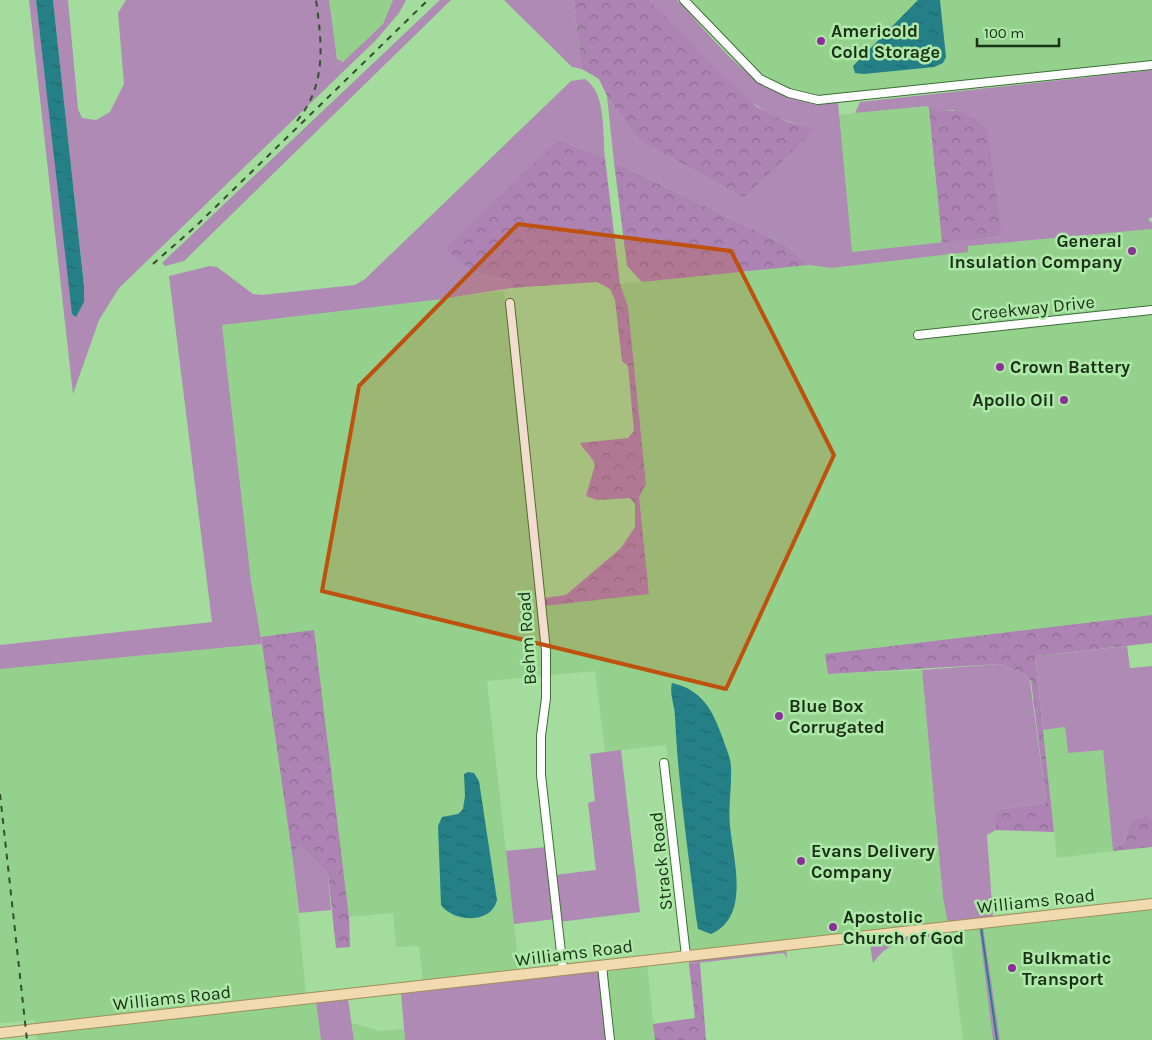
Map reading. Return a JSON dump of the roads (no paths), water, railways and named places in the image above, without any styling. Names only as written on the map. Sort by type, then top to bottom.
[{"type":"main road","name":"Williams Road","points":[[0,1033],[1152,904]]},
{"type":"street","points":[[684,0],[760,78],[788,93],[818,100],[1152,66]]},
{"type":"street","name":"Behm Road","points":[[510,303],[546,651],[546,698],[541,736],[541,775],[563,970]]},
{"type":"street","name":"Creekway Drive","points":[[918,335],[1152,310]]},
{"type":"street","name":"Strack Road","points":[[664,763],[686,956]]},
{"type":"street","points":[[602,966],[610,1040]]},
{"type":"water","points":[[36,0],[53,0],[84,286],[84,302],[76,317],[72,314]]},
{"type":"water","points":[[918,0],[940,0],[946,57],[943,63],[934,67],[864,74],[855,73],[853,66]]},
{"type":"water","points":[[672,683],[683,686],[699,696],[711,711],[731,764],[730,826],[737,886],[731,915],[723,926],[711,934],[698,929],[696,917],[681,792],[675,713],[671,691]]},
{"type":"water","points":[[468,772],[474,773],[479,781],[497,900],[487,914],[471,918],[454,915],[441,905],[438,826],[442,817],[458,814],[463,809],[465,796],[464,774]]},
{"type":"waterway","points":[[981,927],[997,1040]]},
{"type":"railway","points":[[297,121],[307,107],[318,78],[321,48],[316,0]]},
{"type":"railway","points":[[153,264],[196,226],[428,0]]},
{"type":"railway","points":[[0,794],[27,1040]]},
{"type":"place","name":"Americold Cold Storage","points":[[821,41]]},
{"type":"place","name":"General Insulation Company","points":[[1132,251]]},
{"type":"place","name":"Crown Battery","points":[[1000,367]]},
{"type":"place","name":"Apollo Oil","points":[[1064,400]]},
{"type":"place","name":"Blue Box Corrugated","points":[[779,716]]},
{"type":"place","name":"Evans Delivery Company","points":[[801,861]]},
{"type":"place","name":"Apostolic Church of God","points":[[833,927]]},
{"type":"place","name":"Bulkmatic Transport","points":[[1012,968]]}]
